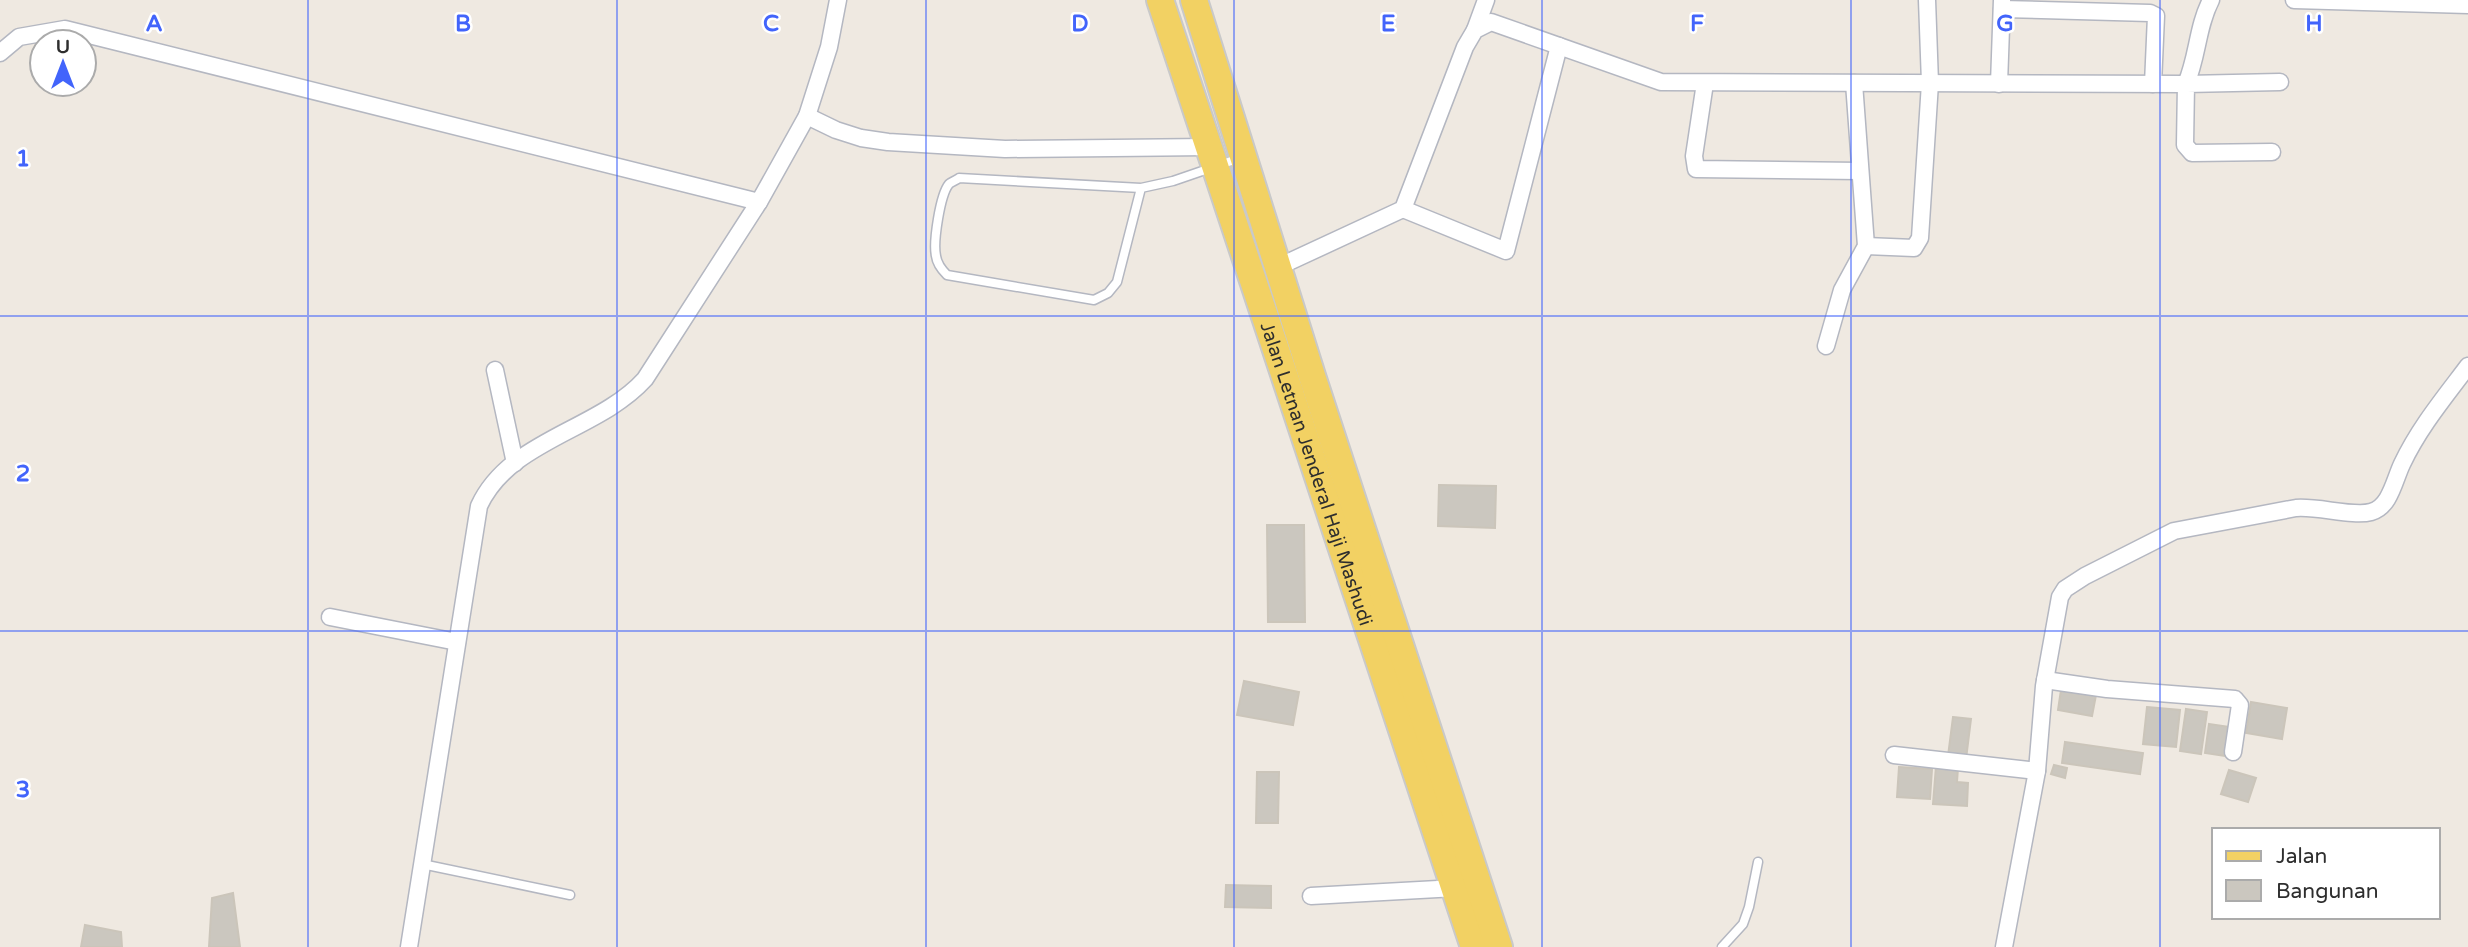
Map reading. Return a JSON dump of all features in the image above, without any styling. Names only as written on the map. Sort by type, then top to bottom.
[{"type":"main road","name":"Jalan Letnan Jenderal Haji Mashudi","points":[[1160,0],[1474,947]]},
{"type":"main road","name":"Jalan Letnan Jenderal Haji Mashudi","points":[[1194,0],[1499,947]]},
{"type":"street","points":[[409,947],[478,506],[495,479],[515,463],[564,431],[619,402],[645,379],[759,202],[807,116],[830,47],[838,0]]},
{"type":"street","points":[[1278,267],[1403,209],[1465,47],[1475,30],[1486,0]]},
{"type":"street","points":[[1866,246],[1914,248],[1920,238],[1930,83],[1927,0]]},
{"type":"street","points":[[2211,0],[2202,17],[2194,65],[2186,84],[2185,145],[2192,153],[2272,152]]},
{"type":"street","points":[[2294,0],[2468,5]]},
{"type":"street","points":[[1999,83],[2002,4],[2150,13],[2158,8]]},
{"type":"street","points":[[2153,84],[2158,8]]},
{"type":"street","points":[[1475,30],[1491,22],[1661,82],[2280,82]]},
{"type":"street","points":[[0,53],[19,37],[65,29],[759,202]]},
{"type":"street","points":[[1403,209],[1506,251],[1559,46]]},
{"type":"street","points":[[1705,83],[1694,156],[1696,169],[1860,171]]},
{"type":"street","points":[[1826,346],[1842,290],[1866,246],[1854,83]]},
{"type":"street","points":[[807,116],[860,138],[888,142],[1212,156]]},
{"type":"street","points":[[2004,947],[2037,771],[2045,680],[2060,597],[2065,589],[2174,531],[2296,508],[2313,507],[2359,514],[2377,510],[2388,498],[2410,445],[2468,366]]},
{"type":"street","points":[[495,370],[515,463]]},
{"type":"street","points":[[330,617],[457,642]]},
{"type":"street","points":[[2045,680],[2107,689],[2235,699],[2240,705],[2233,752]]},
{"type":"street","points":[[1894,755],[2037,771]]},
{"type":"street","points":[[1311,897],[1456,888]]},
{"type":"lane","points":[[1141,188],[1117,282],[1108,293],[1094,300],[947,275],[940,268],[936,256],[936,235],[944,195],[950,183],[959,178],[1141,188],[1173,181],[1212,156],[1243,157]]},
{"type":"lane","points":[[1722,947],[1743,924],[1758,862]]},
{"type":"lane","points":[[422,864],[570,895]]},
{"type":"building","points":[[1439,485],[1496,486],[1495,528],[1438,526]]},
{"type":"building","points":[[1267,525],[1304,525],[1305,622],[1268,622]]},
{"type":"building","points":[[1244,681],[1299,692],[1293,725],[1237,715]]},
{"type":"building","points":[[2061,690],[2096,695],[2092,716],[2058,710]]},
{"type":"building","points":[[2251,702],[2287,708],[2282,739],[2246,733]]},
{"type":"building","points":[[2147,707],[2180,710],[2176,747],[2143,744]]},
{"type":"building","points":[[2186,709],[2207,712],[2201,754],[2180,751]]},
{"type":"building","points":[[1953,717],[1971,719],[1966,759],[1948,756]]},
{"type":"building","points":[[2209,724],[2230,727],[2226,756],[2205,753]]},
{"type":"building","points":[[2065,742],[2143,753],[2140,774],[2062,763]]},
{"type":"building","points":[[2054,765],[2067,768],[2065,778],[2051,774]]},
{"type":"building","points":[[1936,766],[1958,768],[1957,782],[1968,783],[1967,806],[1933,804]]},
{"type":"building","points":[[1899,767],[1932,769],[1930,799],[1897,797]]},
{"type":"building","points":[[2229,770],[2256,778],[2248,802],[2221,794]]},
{"type":"building","points":[[1257,772],[1279,772],[1278,823],[1256,823]]},
{"type":"building","points":[[1226,885],[1271,886],[1271,908],[1225,907]]},
{"type":"building","points":[[233,893],[240,947],[209,947],[212,898]]},
{"type":"building","points":[[85,925],[121,932],[122,947],[81,947]]}]
